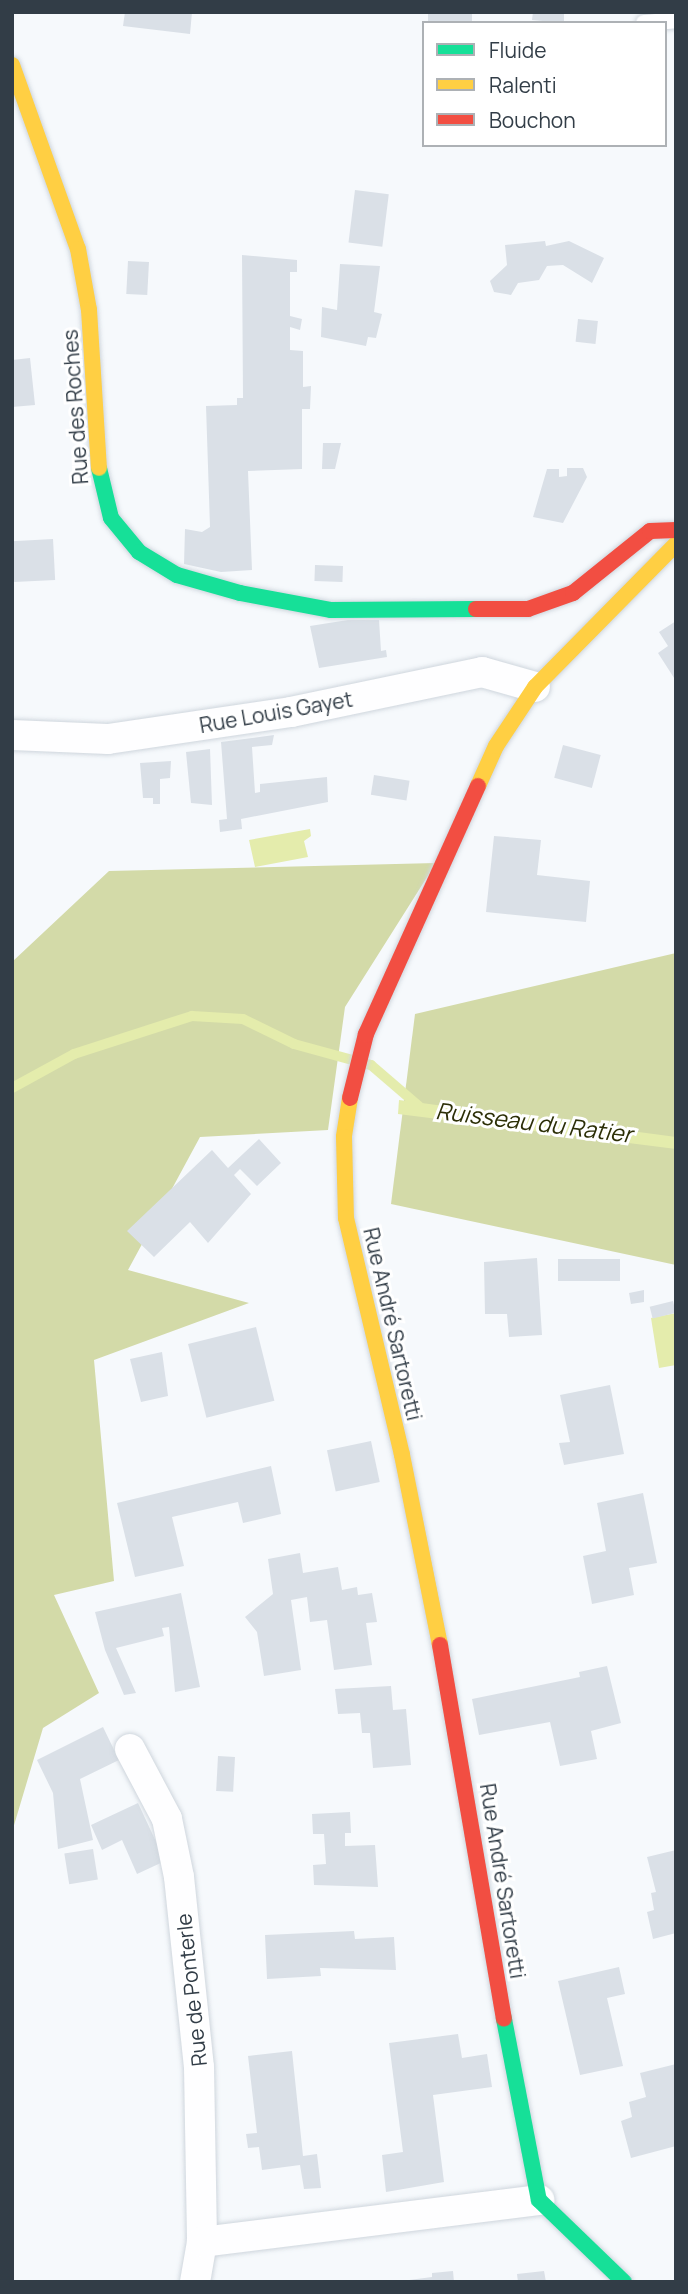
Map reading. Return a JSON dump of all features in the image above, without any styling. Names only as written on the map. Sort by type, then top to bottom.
[{"type":"street","name":"Rue des Roches","points":[[12,65],[78,249],[89,310],[100,487],[111,518],[139,552],[177,575],[240,593],[331,610],[528,609],[573,593],[650,531],[676,530]]},
{"type":"street","name":"Rue André Sartoretti","points":[[539,2200],[513,2072],[450,1693],[402,1455],[346,1218],[344,1138],[353,1074],[366,1034],[490,757],[536,687],[616,600],[676,544]]},
{"type":"street","name":"Rue Louis Gayet","points":[[12,735],[108,739],[291,712],[482,673],[536,687]]},
{"type":"street","name":"Rue de Ponterle","points":[[130,1749],[167,1819],[179,1877],[199,2067],[202,2242],[195,2282]]},
{"type":"street","points":[[202,2242],[539,2200],[624,2282]]},
{"type":"shaded area","points":[[436,863],[345,1007],[328,1130],[200,1137],[128,1270],[249,1303],[94,1360],[114,1581],[54,1595],[99,1693],[43,1728],[12,1832],[12,962],[109,871]]},
{"type":"shaded area","points":[[676,953],[676,1265],[391,1204],[415,1014]]},
{"type":"water","points":[[310,829],[311,836],[304,841],[308,857],[255,867],[249,840]]},
{"type":"water","points":[[399,1100],[676,1137],[676,1149],[398,1114]]},
{"type":"water","points":[[676,1313],[676,1365],[659,1368],[651,1318]]},
{"type":"building","points":[[125,12],[192,12],[190,34],[123,26]]},
{"type":"building","points":[[428,12],[472,12],[472,21],[428,21]]},
{"type":"building","points":[[533,12],[564,12],[564,21],[532,20]]},
{"type":"building","points":[[355,190],[389,194],[382,247],[349,243]]},
{"type":"building","points":[[545,241],[546,246],[569,241],[604,258],[592,283],[563,265],[547,266],[539,280],[518,283],[511,295],[494,292],[490,281],[507,265],[505,245]]},
{"type":"building","points":[[242,255],[297,260],[297,272],[290,272],[290,316],[302,319],[300,330],[290,327],[290,350],[303,351],[303,387],[311,386],[310,409],[302,409],[302,469],[248,471],[252,570],[221,572],[184,564],[185,529],[202,532],[210,527],[206,406],[237,405],[237,398],[243,398]]},
{"type":"building","points":[[128,261],[149,262],[147,295],[126,294]]},
{"type":"building","points":[[340,264],[380,266],[374,312],[382,314],[376,338],[368,337],[366,346],[321,337],[322,307],[337,310]]},
{"type":"building","points":[[578,319],[598,321],[595,344],[576,342]]},
{"type":"building","points":[[30,358],[35,405],[12,407],[12,360]]},
{"type":"building","points":[[323,443],[341,443],[335,469],[322,469]]},
{"type":"building","points":[[567,468],[583,468],[587,477],[563,523],[533,517],[547,469],[559,469],[559,477],[567,476]]},
{"type":"building","points":[[53,539],[55,580],[14,582],[12,541]]},
{"type":"building","points":[[315,565],[343,566],[342,582],[314,581]]},
{"type":"building","points":[[348,620],[379,620],[381,651],[386,650],[387,657],[319,668],[310,626]]},
{"type":"building","points":[[676,621],[676,681],[658,653],[668,646],[659,632]]},
{"type":"building","points":[[274,735],[272,745],[252,747],[255,793],[260,792],[260,784],[327,777],[328,802],[241,819],[242,829],[220,832],[219,820],[227,819],[221,742]]},
{"type":"building","points":[[563,745],[601,755],[592,788],[554,778]]},
{"type":"building","points":[[210,749],[212,805],[191,803],[186,752]]},
{"type":"building","points":[[171,761],[170,778],[160,779],[160,804],[153,804],[153,798],[143,798],[140,763]]},
{"type":"building","points":[[374,775],[410,781],[406,800],[371,795]]},
{"type":"building","points":[[494,836],[541,840],[537,875],[590,881],[586,922],[486,912]]},
{"type":"building","points":[[259,1139],[281,1163],[257,1186],[240,1169],[234,1175],[251,1194],[208,1243],[190,1222],[154,1257],[127,1231],[212,1150],[228,1168]]},
{"type":"building","points":[[537,1258],[542,1335],[509,1337],[507,1314],[485,1314],[484,1262]]},
{"type":"building","points":[[558,1259],[620,1259],[620,1281],[558,1281]]},
{"type":"building","points":[[644,1290],[644,1302],[631,1304],[629,1293]]},
{"type":"building","points":[[673,1301],[676,1313],[653,1318],[650,1307]]},
{"type":"building","points":[[256,1327],[274,1401],[206,1418],[188,1344]]},
{"type":"building","points":[[162,1352],[168,1396],[141,1402],[130,1359]]},
{"type":"building","points":[[610,1385],[624,1454],[564,1465],[559,1443],[570,1442],[560,1395]]},
{"type":"building","points":[[371,1441],[380,1482],[336,1491],[327,1450]]},
{"type":"building","points":[[271,1466],[281,1514],[243,1523],[238,1502],[172,1517],[184,1566],[135,1577],[117,1503]]},
{"type":"building","points":[[643,1493],[657,1563],[629,1568],[634,1595],[592,1604],[583,1556],[606,1551],[597,1503]]},
{"type":"building","points":[[300,1553],[303,1573],[338,1567],[342,1590],[357,1587],[358,1595],[372,1593],[377,1622],[366,1623],[372,1665],[334,1670],[327,1620],[310,1622],[307,1597],[291,1600],[301,1670],[264,1676],[257,1632],[245,1617],[273,1594],[268,1559]]},
{"type":"building","points":[[181,1593],[200,1687],[175,1692],[169,1627],[162,1628],[164,1636],[116,1648],[136,1693],[124,1695],[105,1650],[95,1612]]},
{"type":"building","points":[[607,1666],[621,1723],[591,1731],[597,1759],[560,1766],[550,1722],[479,1735],[472,1699],[580,1677],[579,1672]]},
{"type":"building","points":[[391,1686],[393,1710],[406,1709],[411,1765],[373,1768],[370,1733],[362,1733],[360,1713],[338,1714],[335,1689]]},
{"type":"building","points":[[103,1727],[119,1760],[80,1779],[93,1840],[58,1849],[53,1793],[37,1760]]},
{"type":"building","points":[[218,1756],[235,1757],[233,1792],[216,1791]]},
{"type":"building","points":[[138,1803],[165,1861],[137,1874],[122,1840],[102,1850],[91,1825]]},
{"type":"building","points":[[350,1812],[351,1833],[345,1833],[345,1846],[375,1845],[378,1887],[314,1885],[313,1865],[326,1864],[324,1834],[313,1834],[312,1814]]},
{"type":"building","points":[[93,1849],[98,1880],[69,1884],[64,1854]]},
{"type":"building","points":[[676,1850],[676,1933],[653,1939],[647,1912],[654,1910],[651,1893],[656,1892],[647,1857]]},
{"type":"building","points":[[354,1931],[355,1939],[394,1937],[396,1970],[320,1968],[321,1976],[267,1979],[265,1935]]},
{"type":"building","points":[[619,1967],[625,1994],[607,1998],[623,2066],[580,2075],[558,1981]]},
{"type":"building","points":[[458,2034],[462,2058],[487,2054],[492,2087],[433,2095],[444,2182],[386,2192],[382,2155],[403,2152],[389,2043]]},
{"type":"building","points":[[292,2051],[303,2156],[317,2154],[321,2188],[304,2189],[300,2165],[262,2170],[259,2147],[248,2148],[246,2134],[257,2133],[248,2056]]},
{"type":"building","points":[[676,2064],[676,2146],[631,2158],[621,2121],[632,2117],[629,2102],[646,2097],[640,2073]]},
{"type":"building","points":[[453,2271],[454,2282],[394,2282],[432,2277],[432,2273]]},
{"type":"building","points":[[544,2271],[546,2282],[518,2282],[517,2274]]},
{"type":"waterway","name":"Ruisseau du Ratier","points":[[12,1088],[74,1054],[192,1016],[243,1019],[294,1044],[371,1065],[421,1108]]},
{"type":"traffic: fast","points":[[99,468],[111,518],[139,552],[177,575],[240,593],[331,610],[476,609]]},
{"type":"traffic: fast","points":[[504,2019],[539,2200],[624,2282]]},
{"type":"traffic: slow","points":[[12,65],[78,249],[89,310],[99,468]]},
{"type":"traffic: slow","points":[[478,786],[496,746],[535,687],[676,544]]},
{"type":"traffic: slow","points":[[350,1098],[344,1137],[346,1218],[402,1455],[440,1645]]},
{"type":"traffic: jam","points":[[476,609],[528,609],[573,593],[650,531],[676,530]]},
{"type":"traffic: jam","points":[[350,1098],[366,1034],[478,786]]},
{"type":"traffic: jam","points":[[440,1645],[504,2019]]}]
